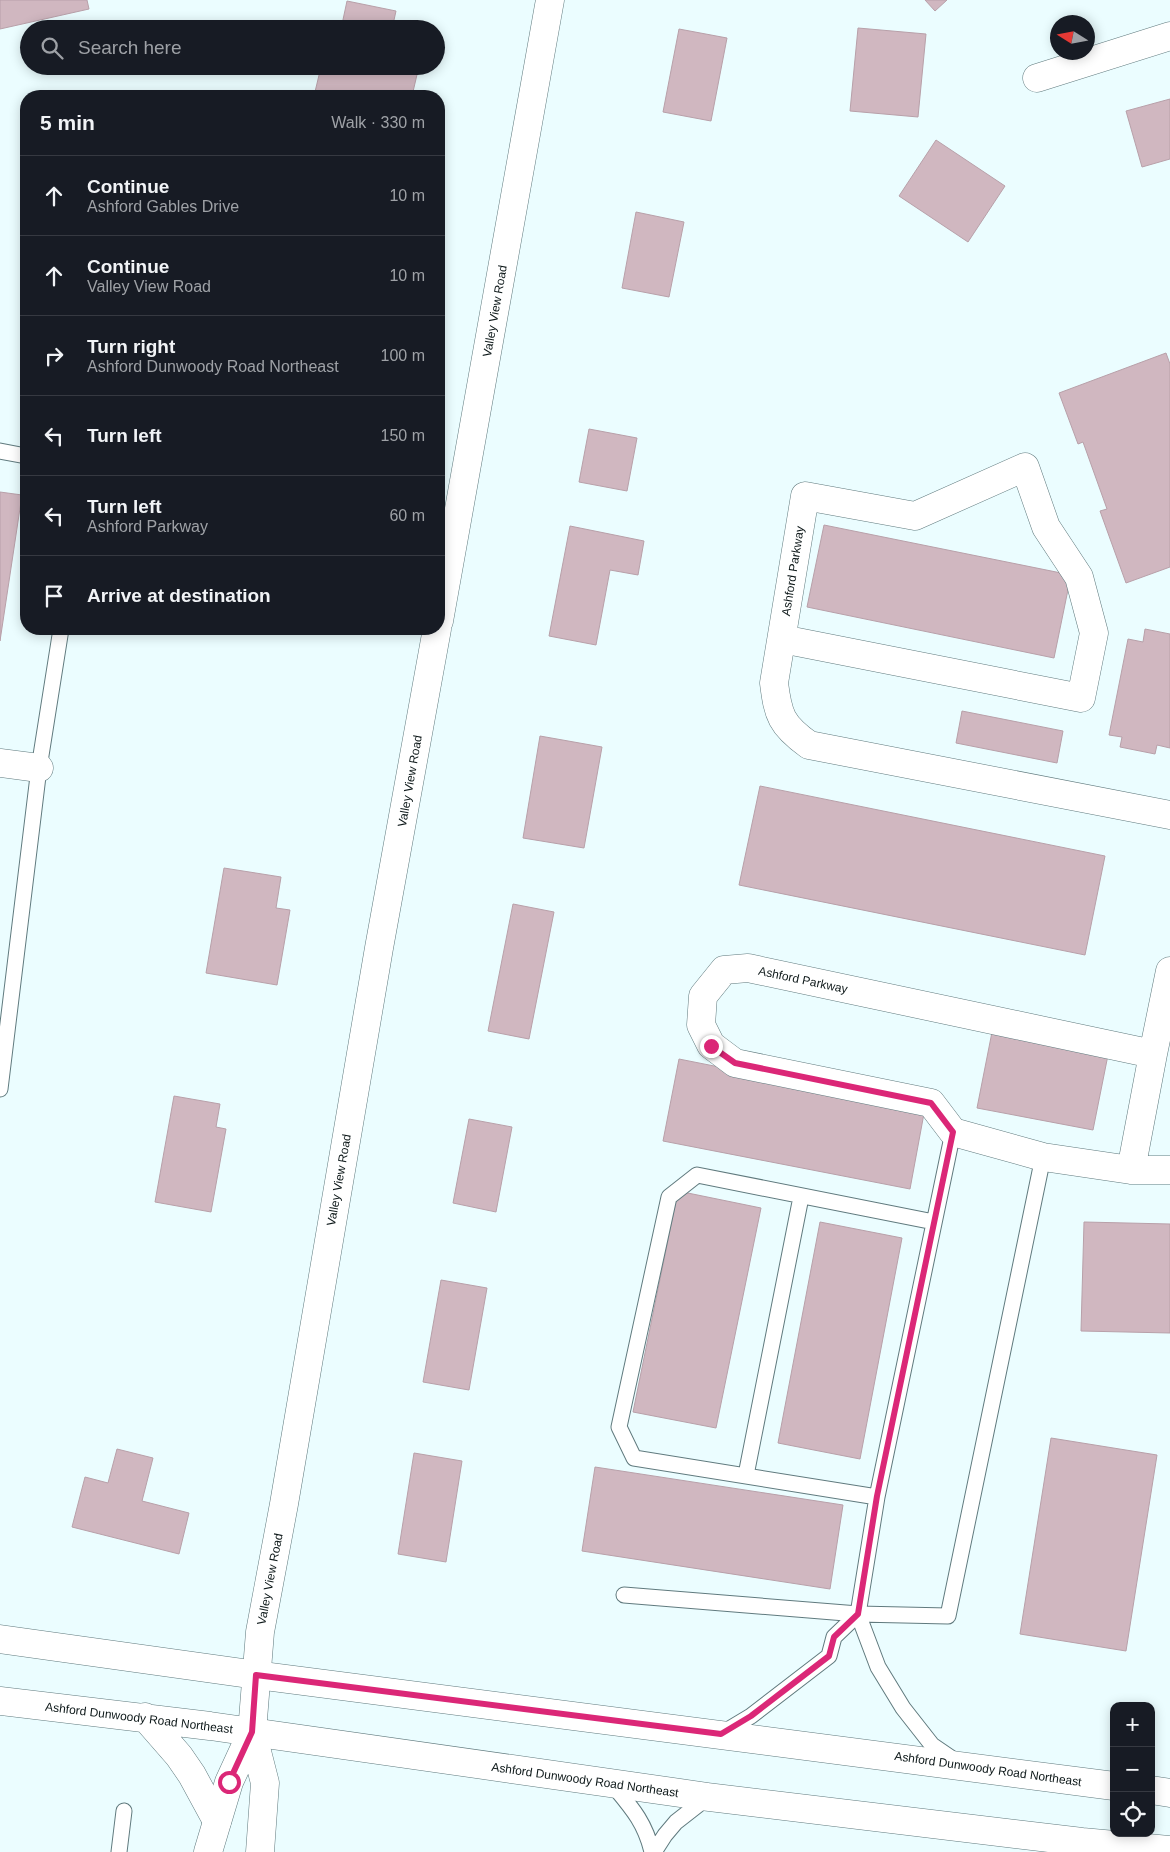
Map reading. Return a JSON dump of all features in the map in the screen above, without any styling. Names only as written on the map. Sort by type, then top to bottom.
[{"type":"street","name":"Valley View Road","points":[[445,587],[550,0]]},
{"type":"street","points":[[1037,78],[1170,36]]},
{"type":"street","name":"Ashford Parkway","points":[[782,639],[1080,698],[1094,633],[1079,577],[1046,527],[1025,467],[915,516],[805,496],[774,683],[778,710],[792,732],[808,745],[1170,815]]},
{"type":"street","name":"Valley View Road","points":[[252,1732],[260,1632],[284,1504],[379,948],[436,635]]},
{"type":"street","points":[[0,763],[39,768]]},
{"type":"street","name":"Ashford Parkway","points":[[953,1132],[931,1103],[735,1063],[711,1046],[701,1025],[703,996],[724,970],[748,968],[1153,1054]]},
{"type":"street","points":[[1131,1170],[1170,971]]},
{"type":"street","points":[[953,1132],[1043,1157],[1131,1170],[1170,1170]]},
{"type":"street","name":"Ashford Dunwoody Road Northeast","points":[[0,1639],[256,1675],[1110,1785]]},
{"type":"street","name":"Ashford Dunwoody Road Northeast","points":[[0,1701],[146,1717],[708,1797],[1082,1842],[1170,1850]]},
{"type":"street","points":[[146,1717],[179,1756],[192,1775],[207,1843]]},
{"type":"street","points":[[207,1843],[229,1782],[252,1732]]},
{"type":"street","points":[[252,1732],[265,1783],[260,1852]]},
{"type":"street","points":[[1155,1791],[1170,1793]]},
{"type":"lane","points":[[0,451],[20,455]]},
{"type":"lane","points":[[0,1089],[39,768],[60,635]]},
{"type":"lane","points":[[953,1132],[877,1496],[858,1614],[878,1667],[903,1708],[932,1745],[962,1766]]},
{"type":"lane","points":[[624,1595],[858,1614],[948,1616],[1043,1157]]},
{"type":"lane","points":[[877,1496],[634,1458],[619,1427],[669,1197],[697,1175],[934,1222]]},
{"type":"lane","points":[[746,1475],[801,1197]]},
{"type":"lane","points":[[721,1734],[751,1716],[829,1656],[834,1637],[858,1614]]},
{"type":"lane","points":[[611,1783],[638,1817],[648,1834],[653,1852]]},
{"type":"lane","points":[[653,1852],[676,1822],[708,1797]]},
{"type":"lane","points":[[119,1852],[124,1811]]},
{"type":"building","points":[[0,0],[87,0],[89,9],[40,20],[20,20],[20,25],[0,29]]},
{"type":"building","points":[[925,0],[947,0],[935,11]]},
{"type":"building","points":[[347,1],[396,11],[394,20],[343,20]]},
{"type":"building","points":[[858,28],[926,34],[918,117],[850,111]]},
{"type":"building","points":[[679,29],[727,38],[711,121],[663,112]]},
{"type":"building","points":[[319,75],[417,75],[413,90],[315,90]]},
{"type":"building","points":[[1170,99],[1170,159],[1142,167],[1126,111]]},
{"type":"building","points":[[936,140],[1005,186],[968,242],[899,196]]},
{"type":"building","points":[[636,212],[684,222],[669,297],[622,288]]},
{"type":"building","points":[[1166,353],[1170,364],[1170,567],[1126,583],[1100,511],[1107,509],[1083,442],[1078,444],[1059,393]]},
{"type":"building","points":[[589,429],[637,438],[627,491],[579,482]]},
{"type":"building","points":[[0,492],[20,495],[20,508],[0,641]]},
{"type":"building","points":[[824,525],[1071,575],[1054,658],[807,607]]},
{"type":"building","points":[[570,526],[644,541],[638,575],[610,570],[596,645],[549,636]]},
{"type":"building","points":[[1145,629],[1170,634],[1170,748],[1157,745],[1155,754],[1120,747],[1122,737],[1109,735],[1128,639],[1143,642]]},
{"type":"building","points":[[962,711],[1063,731],[1057,763],[956,743]]},
{"type":"building","points":[[540,736],[602,747],[584,848],[523,838]]},
{"type":"building","points":[[760,786],[1105,856],[1085,955],[739,885]]},
{"type":"building","points":[[224,868],[281,877],[276,908],[290,910],[277,985],[206,973]]},
{"type":"building","points":[[513,904],[554,912],[529,1039],[488,1031]]},
{"type":"building","points":[[993,1027],[1109,1050],[1093,1130],[977,1108]]},
{"type":"building","points":[[679,1059],[925,1108],[910,1189],[663,1141]]},
{"type":"building","points":[[174,1096],[220,1104],[216,1127],[226,1129],[211,1212],[155,1202]]},
{"type":"building","points":[[469,1119],[512,1127],[496,1212],[453,1203]]},
{"type":"building","points":[[678,1191],[761,1208],[716,1428],[633,1412]]},
{"type":"building","points":[[820,1222],[902,1238],[860,1459],[778,1443]]},
{"type":"building","points":[[1084,1222],[1170,1224],[1170,1333],[1081,1331]]},
{"type":"building","points":[[441,1280],[487,1288],[469,1390],[423,1382]]},
{"type":"building","points":[[1051,1438],[1157,1455],[1126,1651],[1020,1634]]},
{"type":"building","points":[[117,1449],[153,1458],[142,1501],[189,1513],[179,1554],[72,1527],[85,1477],[108,1483]]},
{"type":"building","points":[[414,1453],[462,1461],[446,1562],[398,1554]]},
{"type":"building","points":[[595,1467],[843,1505],[830,1589],[582,1551]]},
{"type":"route","points":[[229,1782],[252,1732],[256,1675],[721,1734],[751,1716],[829,1656],[834,1637],[858,1614],[877,1496],[953,1132],[931,1103],[735,1063],[711,1046]]}]
